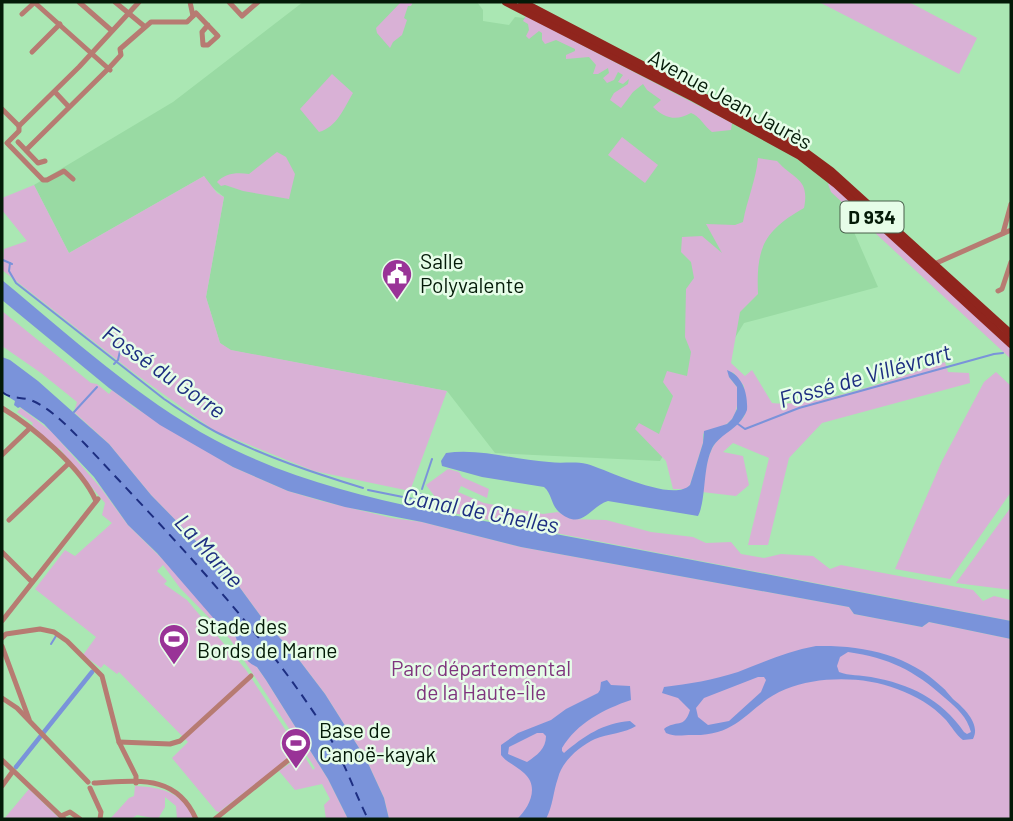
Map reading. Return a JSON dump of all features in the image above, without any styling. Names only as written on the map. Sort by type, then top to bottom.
[{"type":"main road","name":"Avenue Jean Jaurès","points":[[506,2],[784,146],[836,184],[1011,344]]},
{"type":"main road","name":"Avenue Jean Jaurès","points":[[522,2],[797,146],[831,171],[1011,334]]},
{"type":"street","points":[[22,14],[35,2],[110,69]]},
{"type":"street","points":[[79,2],[111,30]]},
{"type":"street","points":[[116,2],[144,26]]},
{"type":"street","points":[[73,179],[64,171],[47,180],[42,179],[7,143],[19,131],[19,126],[55,92],[139,2]]},
{"type":"street","points":[[190,2],[193,16]]},
{"type":"street","points":[[229,2],[242,16],[258,2]]},
{"type":"street","points":[[26,150],[110,69],[121,55],[120,49],[144,26],[150,22],[187,22],[196,13],[208,25]]},
{"type":"street","points":[[31,55],[60,23]]},
{"type":"street","points":[[55,92],[69,107]]},
{"type":"street","points":[[2,109],[19,126]]},
{"type":"street","points":[[18,142],[38,163],[45,161]]},
{"type":"street","points":[[1003,233],[1011,204]]},
{"type":"street","points":[[888,231],[929,264],[935,265],[1011,230]]},
{"type":"street","points":[[998,291],[1002,289],[1011,262]]},
{"type":"street","points":[[2,408],[30,428],[68,464],[97,500],[2,621]]},
{"type":"street","points":[[2,455],[30,428]]},
{"type":"street","points":[[9,520],[68,464]]},
{"type":"street","points":[[2,552],[32,582]]},
{"type":"street","points":[[2,638],[9,633],[40,629],[54,632],[67,641],[105,682],[119,742],[136,776],[136,783]]},
{"type":"street","points":[[2,646],[20,706],[31,722],[91,784],[102,812],[100,819]]},
{"type":"street","points":[[119,742],[170,744],[180,741],[251,676]]},
{"type":"street","points":[[2,698],[20,706]]},
{"type":"street","points":[[215,819],[301,750]]},
{"type":"street","points":[[2,760],[62,818],[69,812],[80,819]]},
{"type":"street","points":[[2,786],[13,771]]},
{"type":"street","points":[[91,784],[154,782],[174,790],[185,800],[195,819]]},
{"type":"shaded area","points":[[303,2],[477,2],[483,10],[483,21],[509,25],[515,17],[526,16],[776,143],[833,184],[878,287],[744,323],[660,461],[495,453],[447,391],[230,350],[220,343],[206,297],[224,197],[209,185],[204,176],[69,253],[34,185],[173,102]]},
{"type":"green space","points":[[401,2],[413,2],[408,6],[404,18],[407,20],[402,35],[390,48],[376,28]]},
{"type":"green space","points":[[819,2],[909,2],[977,38],[959,74]]},
{"type":"green space","points":[[526,16],[732,123],[731,130],[712,132],[691,113],[676,118],[662,114],[653,107],[661,100],[643,84],[621,108],[610,100],[614,93],[628,84],[629,79],[623,84],[618,82],[623,75],[618,72],[614,80],[607,83],[603,78],[609,73],[608,68],[593,74],[596,65],[589,57],[566,59],[566,55],[575,49],[556,40],[545,44],[539,31],[529,39],[526,36],[528,24],[523,21]]},
{"type":"green space","points":[[332,74],[353,93],[331,126],[319,132],[300,109]]},
{"type":"green space","points":[[622,137],[658,165],[645,183],[608,155]]},
{"type":"green space","points":[[277,152],[286,157],[295,174],[289,199],[221,186],[217,182],[232,174],[249,174]]},
{"type":"green space","points":[[758,158],[777,161],[799,180],[805,191],[804,208],[779,225],[765,243],[759,265],[758,294],[740,312],[731,363],[745,376],[752,370],[772,403],[813,401],[836,396],[945,362],[948,372],[969,373],[970,383],[822,423],[789,458],[768,545],[748,545],[769,458],[733,443],[723,452],[743,456],[749,485],[736,496],[702,492],[706,466],[713,447],[719,438],[738,424],[745,415],[744,386],[733,372],[729,377],[737,387],[735,414],[728,423],[703,434],[703,443],[690,485],[686,489],[673,489],[666,461],[635,429],[639,423],[659,434],[673,396],[663,382],[667,371],[687,376],[691,352],[685,337],[686,289],[694,278],[691,262],[681,252],[682,237],[702,236],[722,253],[706,224],[735,225],[743,222]]},
{"type":"green space","points":[[204,176],[217,193],[224,197],[206,297],[220,343],[231,350],[447,391],[410,491],[314,471],[215,431],[134,373],[2,270],[4,249],[27,241],[2,210],[2,198],[34,185],[69,253]]},
{"type":"green space","points":[[828,184],[833,184],[1011,346],[1011,359],[831,192]]},
{"type":"green space","name":"Parc départemental de la Haute-Île","points":[[2,311],[91,383],[97,384],[109,394],[112,390],[134,407],[233,467],[288,491],[521,547],[849,607],[854,614],[922,627],[929,622],[1011,639],[1011,819],[389,819],[384,798],[366,759],[325,694],[235,581],[151,495],[109,444],[74,412],[77,402],[2,346]]},
{"type":"green space","points":[[996,372],[1011,386],[1011,492],[950,579],[895,569],[942,461],[984,382]]},
{"type":"green space","name":"Stade des Bords de Marne","points":[[21,408],[52,432],[100,487],[128,525],[227,623],[237,638],[239,652],[257,667],[266,680],[328,779],[348,819],[326,819],[324,805],[330,799],[322,784],[295,790],[279,771],[303,754],[313,770],[315,768],[230,639],[180,588],[163,565],[157,571],[167,581],[164,584],[187,600],[246,670],[298,749],[297,752],[219,812],[216,811],[172,758],[188,742],[119,672],[117,674],[104,664],[101,668],[83,655],[96,637],[35,589],[65,550],[75,556],[112,523],[102,515],[105,503],[59,448],[17,412]]},
{"type":"green space","points":[[448,469],[459,472],[462,477],[489,489],[487,498],[461,486],[458,492],[484,503],[543,514],[558,512],[571,519],[606,520],[651,532],[693,537],[706,543],[731,542],[741,554],[764,558],[781,554],[813,556],[830,569],[841,565],[973,590],[983,601],[994,596],[1011,600],[1011,621],[437,510],[428,506],[436,498],[426,485]]},
{"type":"green space","points":[[1011,507],[1011,590],[956,583]]},
{"type":"green space","points":[[135,786],[168,792],[184,803],[199,819],[177,819],[176,806],[165,797],[165,807],[158,819],[137,815],[131,819],[110,819],[134,796]]},
{"type":"green space","points":[[29,789],[60,819],[4,819]]},
{"type":"water","points":[[2,280],[158,405],[215,440],[256,460],[299,476],[343,490],[431,511],[1011,621],[1011,639],[929,622],[922,627],[854,614],[849,607],[521,547],[422,522],[345,507],[288,491],[233,467],[160,425],[109,388],[2,300]]},
{"type":"water","points":[[2,357],[38,381],[109,444],[151,495],[235,581],[325,694],[366,759],[384,798],[389,819],[348,819],[328,779],[266,680],[257,667],[243,655],[231,629],[215,620],[157,553],[128,525],[94,477],[44,424],[18,408],[14,405],[15,401],[2,393]]},
{"type":"water","points":[[727,370],[741,381],[747,398],[747,410],[739,423],[718,440],[711,451],[698,516],[608,501],[580,519],[573,519],[558,511],[544,487],[482,477],[442,466],[441,461],[446,453],[485,453],[554,463],[587,464],[640,484],[682,490],[690,485],[704,431],[727,424],[737,409],[737,387]]},
{"type":"water","points":[[816,646],[867,650],[899,659],[914,667],[943,688],[966,712],[975,728],[973,739],[963,740],[935,710],[911,695],[884,685],[841,679],[812,682],[786,689],[773,695],[734,725],[722,730],[692,735],[666,733],[664,729],[685,720],[690,710],[678,698],[662,693],[664,687],[729,675]],"holes":[[[848,652],[889,662],[923,680],[957,709],[971,732],[964,732],[945,710],[912,689],[885,680],[839,672],[837,666],[840,657]],[[764,677],[766,680],[761,692],[729,721],[708,725],[698,717],[696,708],[704,698]]]},
{"type":"water","points":[[607,680],[611,685],[630,686],[631,700],[583,724],[568,739],[562,751],[564,753],[587,736],[611,724],[630,721],[636,726],[595,739],[572,755],[560,772],[546,819],[517,819],[529,803],[531,785],[524,773],[501,755],[501,745],[518,733],[551,720],[598,693],[601,682]],"holes":[[[537,733],[546,736],[543,748],[527,762],[508,754],[509,747]]]},
{"type":"waterway","name":"Fossé du Gorre","points":[[3,260],[12,264]]},
{"type":"waterway","name":"Fossé du Gorre","points":[[10,263],[9,271],[16,283],[164,399],[191,417],[255,450],[363,488]]},
{"type":"waterway","name":"Fossé du Gorre","points":[[114,364],[120,351]]},
{"type":"waterway","name":"Fossé de Villévrart","points":[[738,424],[745,429],[799,408],[1003,353]]},
{"type":"waterway","points":[[74,412],[97,387]]},
{"type":"waterway","name":"Fossé du Gorre","points":[[422,489],[432,459]]},
{"type":"waterway","name":"Fossé du Gorre","points":[[368,490],[418,500],[421,499],[421,494]]},
{"type":"waterway","points":[[51,644],[56,636]]},
{"type":"waterway","points":[[16,767],[92,672]]},
{"type":"ferry route","points":[[2,392],[33,401],[61,420],[211,581],[270,652],[324,728],[368,819]]},
{"type":"place","name":"Salle Polyvalente","points":[[397,301]]},
{"type":"place","name":"Stade des Bords de Marne","points":[[174,666]]},
{"type":"place","name":"Base de Canoë-kayak","points":[[296,770]]},
{"type":"water label","name":"Canal de Chelles","points":[[481,511]]},
{"type":"water label","name":"La Marne","points":[[209,551]]}]
